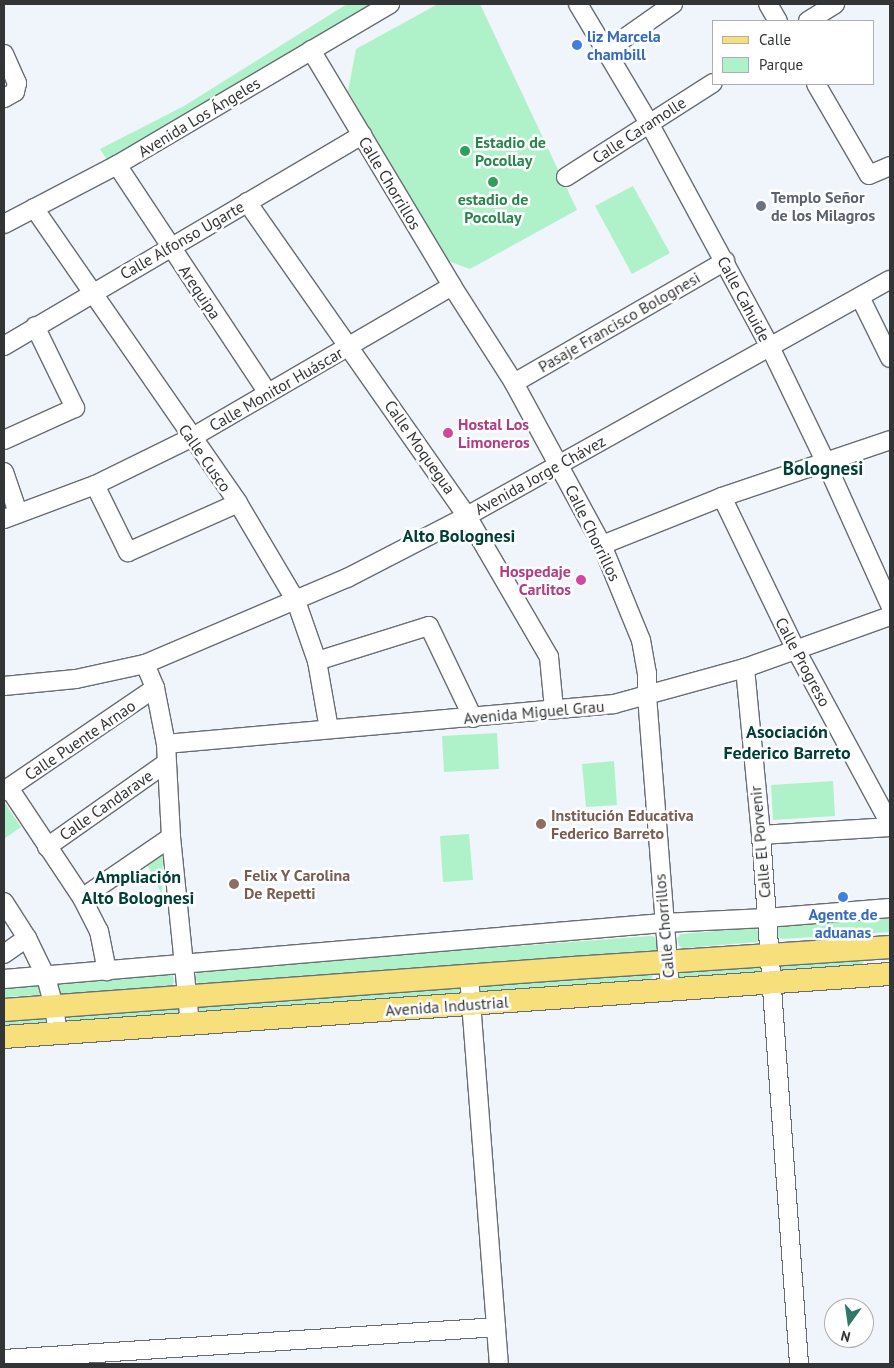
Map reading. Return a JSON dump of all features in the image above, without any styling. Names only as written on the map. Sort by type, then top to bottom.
[{"type":"main road","name":"Avenida Industrial","points":[[4,1010],[890,947]]},
{"type":"main road","name":"Avenida Industrial","points":[[4,1037],[890,974]]},
{"type":"street","name":"Avenida Los Ángeles","points":[[4,224],[117,165],[390,4]]},
{"type":"street","name":"Calle Cahuide","points":[[578,4],[649,122],[770,347],[826,463],[890,605]]},
{"type":"street","points":[[606,51],[674,4]]},
{"type":"street","points":[[768,4],[777,20]]},
{"type":"street","points":[[810,20],[835,4]]},
{"type":"street","name":"Calle Chorrillos","points":[[311,50],[452,286],[514,383],[602,545],[641,640],[647,673],[646,696],[663,923],[670,990]]},
{"type":"street","points":[[4,54],[17,78],[14,92],[4,98]]},
{"type":"street","name":"Calle Caramolle","points":[[566,177],[649,122],[712,84]]},
{"type":"street","points":[[817,85],[867,172],[872,175],[890,166]]},
{"type":"street","name":"Calle Alfonso Ugarte","points":[[4,346],[362,135]]},
{"type":"street","name":"Arequipa","points":[[117,165],[170,248],[268,393]]},
{"type":"street","name":"Calle Moquegua","points":[[248,202],[467,516],[549,657],[554,709]]},
{"type":"street","name":"Calle Cusco","points":[[34,208],[91,294],[238,503],[296,602],[318,661],[329,729]]},
{"type":"street","name":"Pasaje Francisco Bolognesi","points":[[514,383],[725,261]]},
{"type":"street","name":"Avenida Jorge Chávez","points":[[4,686],[76,679],[145,664],[296,602],[467,516],[890,280]]},
{"type":"street","name":"Calle Monitor Huáscar","points":[[11,516],[95,485],[191,438],[452,286]]},
{"type":"street","points":[[860,297],[890,358]]},
{"type":"street","points":[[4,440],[76,408],[35,326]]},
{"type":"street","points":[[602,545],[722,497],[890,440]]},
{"type":"street","points":[[4,472],[11,516]]},
{"type":"street","points":[[95,485],[128,552],[238,503]]},
{"type":"street","name":"Calle Progreso","points":[[722,497],[796,650],[890,825]]},
{"type":"street","name":"Avenida Miguel Grau","points":[[166,744],[614,704],[745,668],[890,616]]},
{"type":"street","points":[[318,661],[430,626],[473,718]]},
{"type":"street","points":[[145,664],[155,688],[166,744],[171,837],[190,1024]]},
{"type":"street","name":"Calle El Porvenir","points":[[745,668],[761,835],[798,1364]]},
{"type":"street","name":"Calle Puente Arnao","points":[[6,789],[155,688]]},
{"type":"street","name":"Calle Candarave","points":[[47,847],[166,763]]},
{"type":"street","points":[[6,789],[82,898],[99,931],[107,971]]},
{"type":"street","points":[[761,835],[890,825]]},
{"type":"street","points":[[82,898],[171,837]]},
{"type":"street","points":[[4,902],[27,938],[46,976],[54,1006],[58,1033]]},
{"type":"street","points":[[4,978],[184,965],[663,923],[766,918],[890,908]]},
{"type":"street","points":[[4,954],[27,938]]},
{"type":"street","points":[[470,976],[498,1364]]},
{"type":"street","points":[[4,1359],[496,1327]]},
{"type":"green space","points":[[347,4],[375,4],[189,117],[107,160],[100,149],[184,106]]},
{"type":"green space","name":"Estadio de Pocollay","points":[[438,4],[480,4],[577,210],[470,269],[445,260],[348,91],[356,49]]},
{"type":"green space","points":[[633,186],[670,253],[632,274],[595,206]]},
{"type":"green space","points":[[497,733],[499,769],[444,772],[442,736]]},
{"type":"green space","points":[[614,761],[617,805],[586,807],[582,764]]},
{"type":"green space","points":[[833,781],[835,816],[773,820],[771,785]]},
{"type":"green space","points":[[4,802],[21,827],[4,839]]},
{"type":"green space","points":[[469,834],[473,880],[443,882],[440,836]]},
{"type":"green space","points":[[163,853],[162,895],[146,862]]},
{"type":"green space","points":[[890,917],[890,932],[782,939],[778,937],[776,930],[780,925]]},
{"type":"green space","points":[[752,928],[758,930],[760,938],[757,942],[683,948],[679,946],[677,938],[681,934]]},
{"type":"green space","points":[[651,936],[657,938],[659,946],[656,950],[202,984],[197,982],[195,975],[199,970]]},
{"type":"green space","points":[[865,958],[861,969],[787,974],[780,970],[778,964]]},
{"type":"green space","points":[[763,965],[758,976],[685,981],[678,978],[676,971]]},
{"type":"green space","points":[[167,972],[173,974],[174,982],[172,986],[63,995],[59,992],[57,985],[61,981]]},
{"type":"green space","points":[[654,973],[649,984],[488,995],[481,992],[479,985]]},
{"type":"green space","points":[[4,983],[41,983],[43,991],[40,995],[4,997]]},
{"type":"green space","points":[[463,987],[459,998],[200,1012],[198,1005]]},
{"type":"green space","points":[[180,1006],[180,1011],[176,1017],[69,1022],[67,1015]]},
{"type":"green space","points":[[4,1016],[51,1017],[47,1027],[4,1031]]},
{"type":"place","name":"liz Marcela chambill","points":[[577,45]]},
{"type":"place","name":"Estadio de Pocollay","points":[[465,151]]},
{"type":"place","name":"estadio de Pocollay","points":[[493,182]]},
{"type":"place","name":"Templo Señor de los Milagros","points":[[761,206]]},
{"type":"place","name":"Hostal Los Limoneros","points":[[448,433]]},
{"type":"place","name":"Hospedaje Carlitos","points":[[581,580]]},
{"type":"place","name":"Institución Educativa Federico Barreto","points":[[541,824]]},
{"type":"place","name":"Felix Y Carolina De Repetti","points":[[234,884]]},
{"type":"place","name":"Agente de aduanas","points":[[843,897]]},
{"type":"district","name":"Bolognesi","points":[[823,469]]},
{"type":"district","name":"Alto Bolognesi","points":[[459,536]]},
{"type":"district","name":"Asociación Federico Barreto","points":[[787,743]]},
{"type":"district","name":"Ampliación Alto Bolognesi","points":[[138,888]]}]
